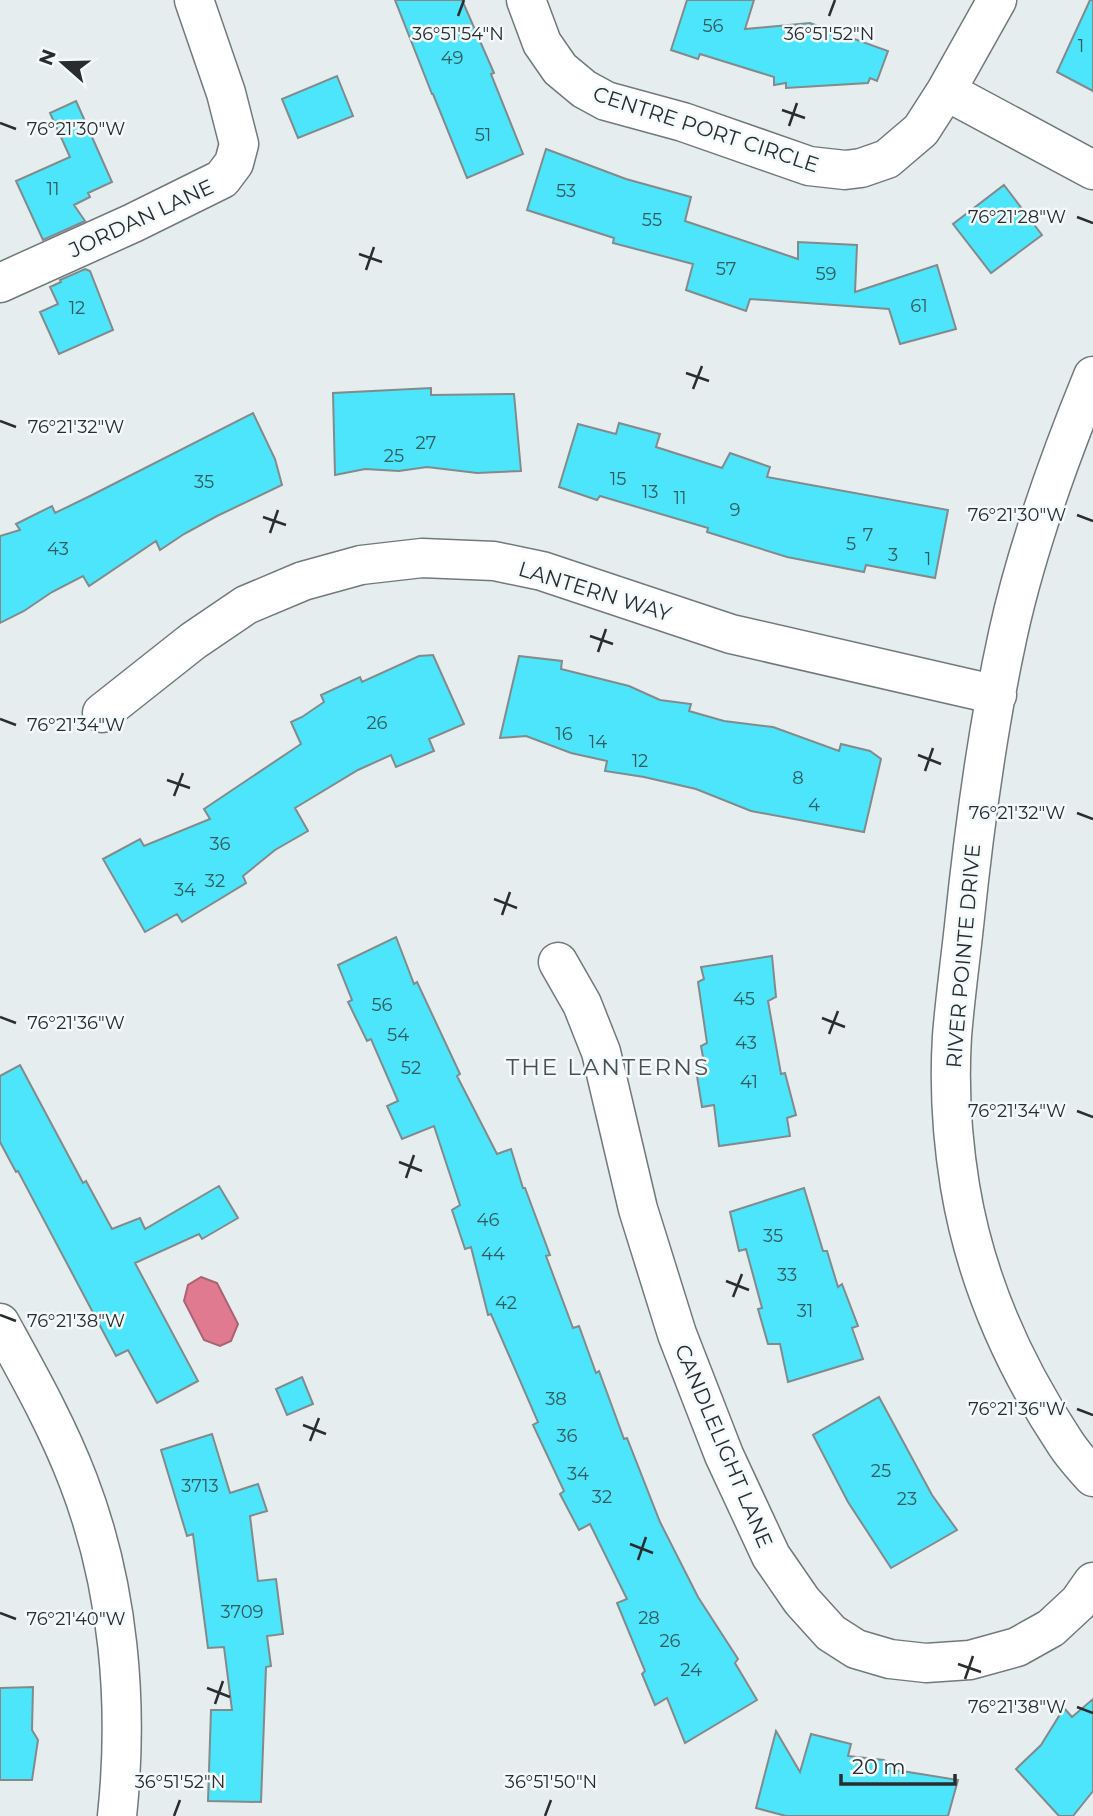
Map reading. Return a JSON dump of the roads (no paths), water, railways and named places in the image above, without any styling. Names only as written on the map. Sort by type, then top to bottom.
[{"type":"street","name":"JORDAN LANE","points":[[0,284],[222,179],[234,163],[239,144],[226,93],[194,0]]},
{"type":"street","name":"CENTRE PORT CIRCLE","points":[[526,0],[542,43],[560,69],[584,89],[606,101],[683,122],[809,166],[845,170],[861,168],[887,159],[921,130],[997,0]]},
{"type":"street","points":[[946,91],[1093,170]]},
{"type":"street","name":"RIVER POINTE DRIVE","points":[[1093,376],[1069,435],[1028,558],[1009,633],[972,846],[952,1039],[952,1113],[960,1186],[972,1243],[990,1300],[1020,1368],[1065,1443],[1093,1478]]},
{"type":"street","name":"LANTERN WAY","points":[[102,713],[193,641],[247,605],[303,581],[361,565],[422,558],[494,561],[542,571],[731,634],[997,695]]},
{"type":"street","name":"CANDLELIGHT LANE","points":[[558,962],[582,1004],[601,1052],[638,1209],[677,1334],[730,1468],[771,1556],[802,1601],[831,1633],[856,1649],[890,1660],[937,1663],[970,1660],[1017,1647],[1051,1628],[1079,1602],[1093,1582]]},
{"type":"street","points":[[0,1323],[53,1422],[78,1481],[102,1558],[117,1638],[122,1718],[117,1816]]},
{"type":"district","name":"THE LANTERNS","points":[[608,1067]]}]
